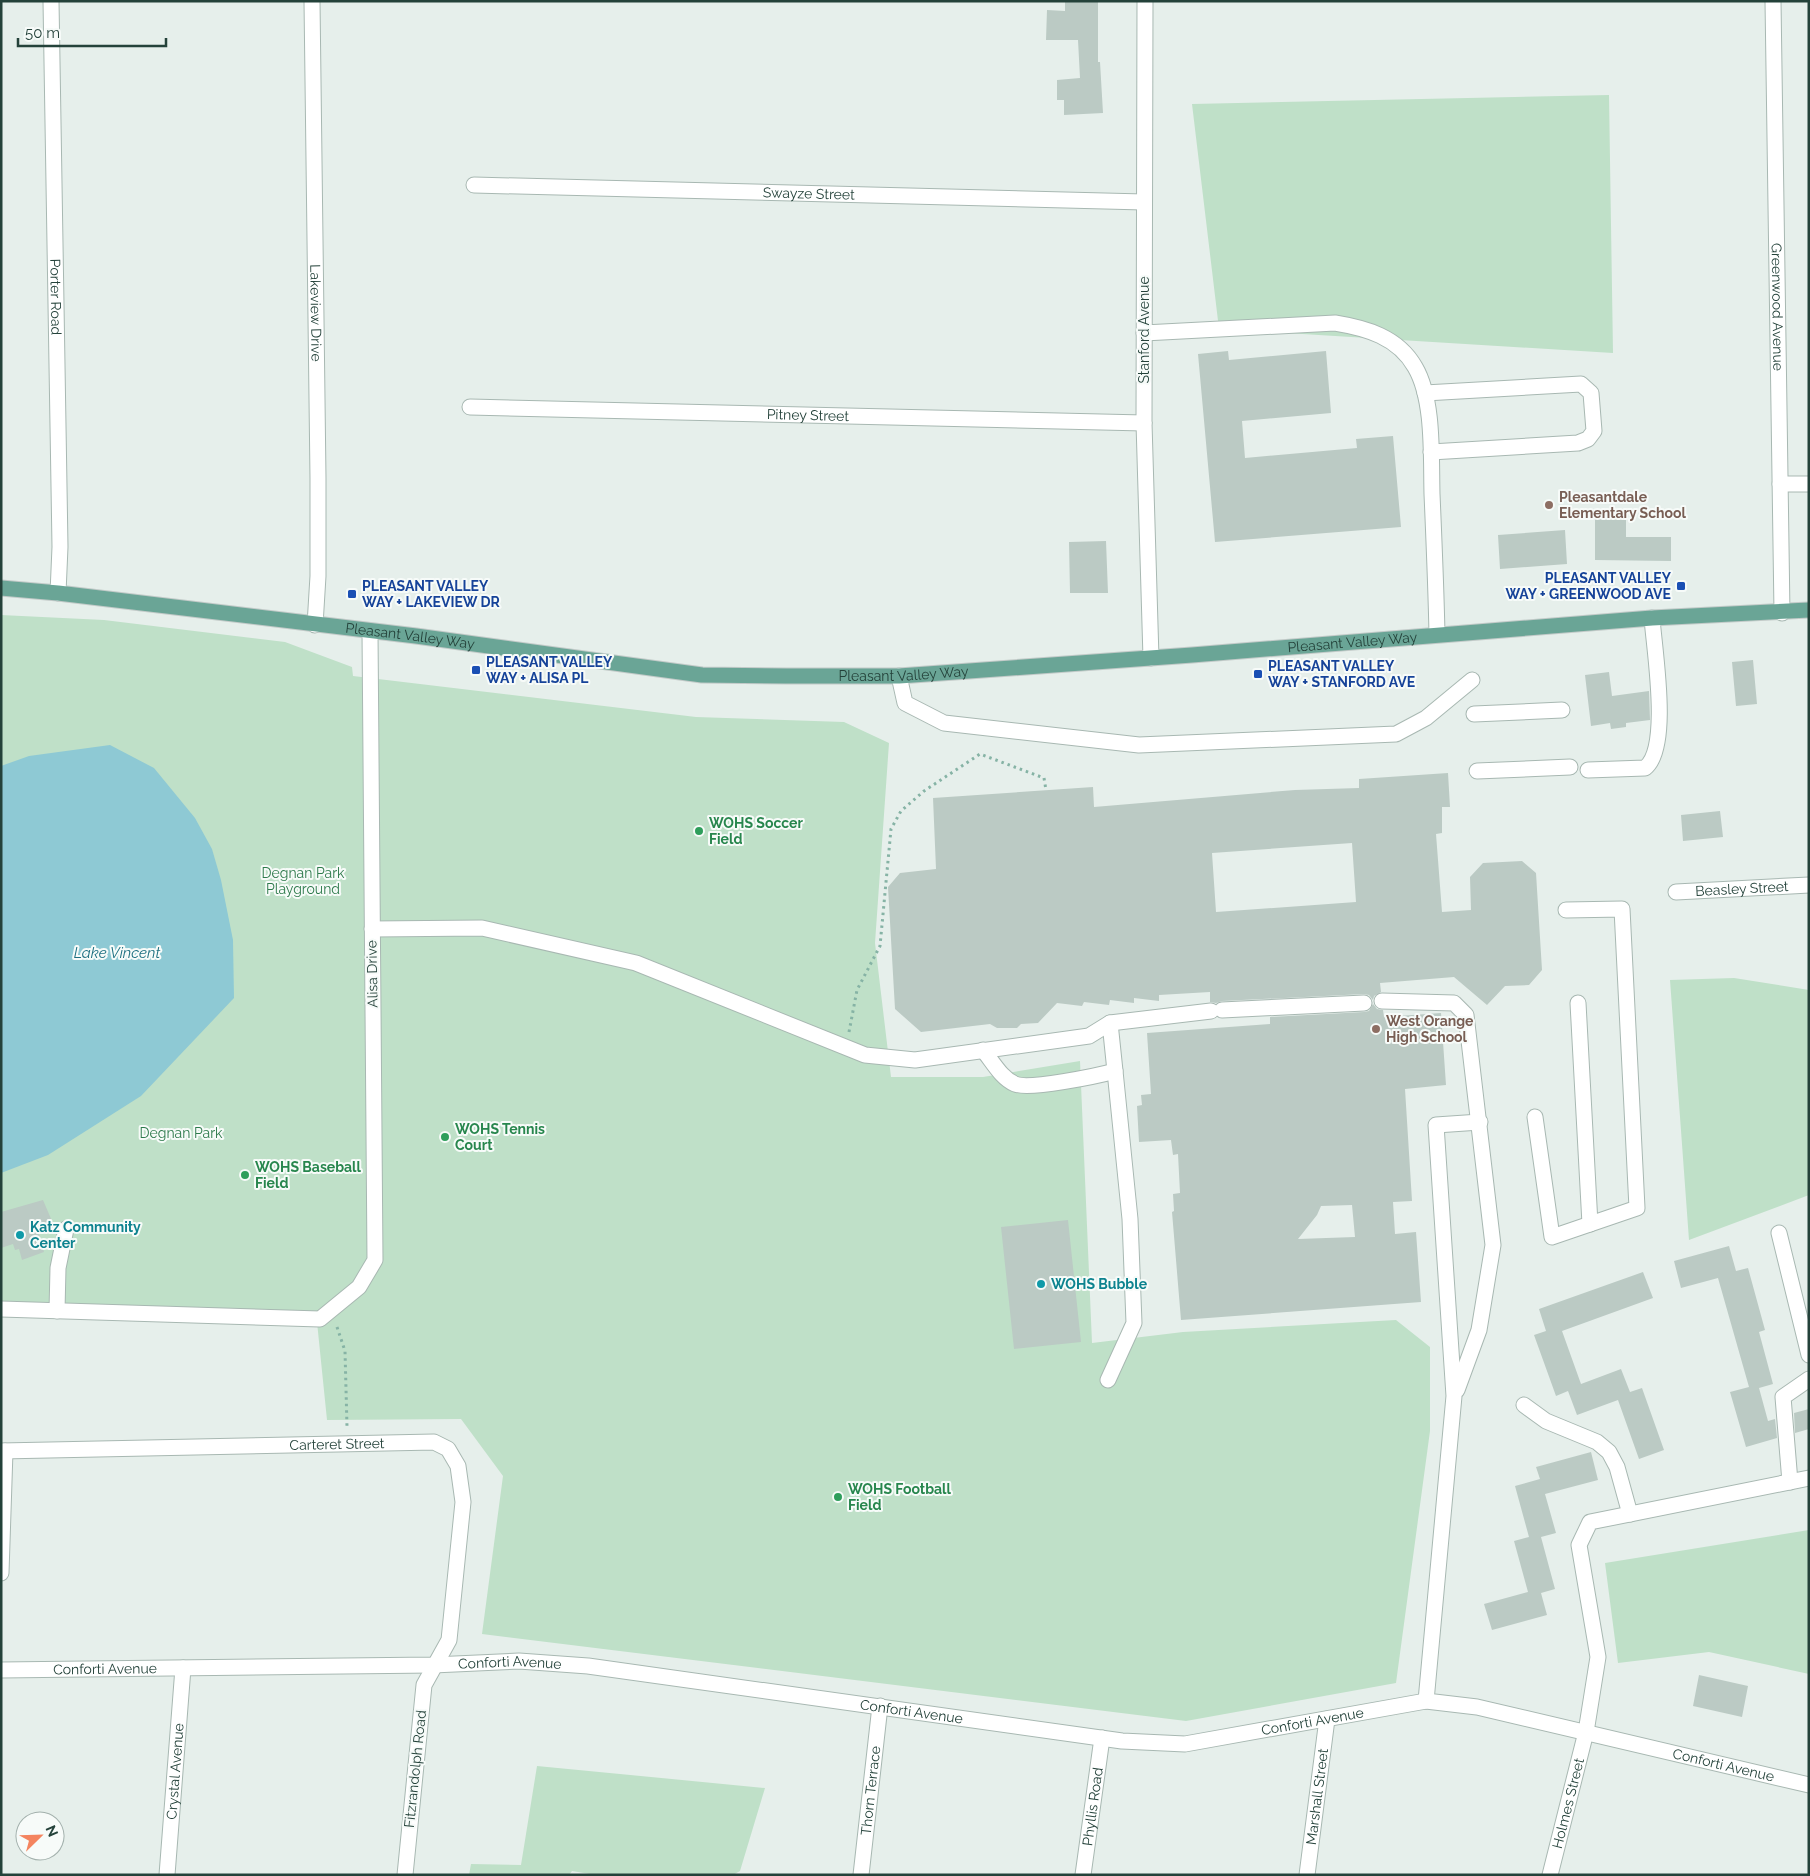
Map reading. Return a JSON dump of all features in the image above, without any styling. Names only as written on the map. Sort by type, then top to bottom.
[{"type":"main road","name":"Pleasant Valley Way","points":[[1,588],[58,593],[702,675],[899,676],[1652,618],[1782,613],[1809,610]]},
{"type":"street","name":"Porter Road","points":[[51,1],[60,548],[58,593]]},
{"type":"street","name":"Lakeview Drive","points":[[312,1],[318,478],[318,576],[315,625]]},
{"type":"street","name":"Stanford Avenue","points":[[1145,1],[1144,423],[1151,658]]},
{"type":"street","name":"Greenwood Avenue","points":[[1773,1],[1782,613]]},
{"type":"street","name":"Swayze Street","points":[[474,185],[1144,202]]},
{"type":"street","points":[[1144,333],[1335,323],[1362,327],[1386,338],[1403,351],[1415,367],[1425,393],[1431,452],[1437,634]]},
{"type":"street","points":[[1425,393],[1581,384],[1591,393],[1594,421],[1594,431],[1588,439],[1578,443],[1431,452]]},
{"type":"street","name":"Pitney Street","points":[[470,407],[1144,423]]},
{"type":"street","points":[[1780,484],[1809,484]]},
{"type":"street","points":[[1588,770],[1645,768],[1654,758],[1660,722],[1652,618]]},
{"type":"street","name":"Alisa Drive","points":[[1,1309],[320,1319],[359,1287],[375,1260],[370,632]]},
{"type":"street","points":[[899,676],[905,703],[944,723],[1139,745],[1396,734],[1426,718],[1472,680]]},
{"type":"street","points":[[1474,714],[1562,710]]},
{"type":"street","points":[[1478,771],[1570,767]]},
{"type":"street","name":"Beasley Street","points":[[1676,892],[1809,885]]},
{"type":"street","points":[[1535,1116],[1552,1237],[1637,1208],[1622,908],[1566,910]]},
{"type":"street","points":[[372,929],[482,928],[636,963],[865,1055],[915,1060],[1089,1036],[1110,1024],[1216,1011],[1364,1003]]},
{"type":"street","points":[[1382,1001],[1454,1003],[1466,1015],[1493,1245],[1479,1330],[1454,1396]]},
{"type":"street","points":[[1578,1003],[1590,1224]]},
{"type":"street","points":[[1108,1380],[1134,1323],[1130,1220],[1110,1024]]},
{"type":"street","points":[[984,1050],[1006,1079],[1017,1085],[1080,1080],[1115,1071]]},
{"type":"street","points":[[1426,1701],[1454,1396],[1436,1125],[1480,1122]]},
{"type":"street","points":[[57,1311],[58,1268],[66,1228]]},
{"type":"street","points":[[1779,1233],[1809,1355]]},
{"type":"street","points":[[1790,1482],[1782,1397],[1809,1379]]},
{"type":"street","points":[[1524,1405],[1546,1421],[1597,1442],[1610,1452],[1617,1467],[1630,1514],[1809,1478]]},
{"type":"street","name":"Carteret Street","points":[[3,1451],[434,1442],[448,1449],[458,1466],[463,1502],[449,1640],[433,1665]]},
{"type":"street","points":[[1,1573],[3,1451]]},
{"type":"street","name":"Holmes Street","points":[[1550,1875],[1586,1732],[1598,1657],[1579,1545],[1590,1522],[1630,1514]]},
{"type":"street","name":"Conforti Avenue","points":[[1,1670],[433,1665],[519,1660],[588,1666],[1102,1738],[1185,1744],[1426,1701],[1477,1706],[1809,1785]]},
{"type":"street","name":"Fitzrandolph Road","points":[[405,1875],[424,1685],[433,1665]]},
{"type":"street","name":"Crystal Avenue","points":[[167,1875],[183,1668]]},
{"type":"street","name":"Thorn Terrace","points":[[861,1875],[880,1706]]},
{"type":"street","name":"Marshall Street","points":[[1307,1875],[1327,1719]]},
{"type":"street","name":"Phyllis Road","points":[[1084,1875],[1102,1738]]},
{"type":"path","points":[[846,1048],[857,990],[880,946],[891,829],[901,811],[924,791],[980,754],[1044,778],[1046,790]]},
{"type":"green space","points":[[1609,95],[1613,353],[1219,329],[1192,104]]},
{"type":"green space","points":[[1,615],[104,620],[285,642],[352,667],[353,676],[696,717],[844,722],[889,743],[875,943],[891,1077],[983,1077],[1080,1061],[1092,1343],[1183,1332],[1396,1320],[1430,1347],[1430,1431],[1396,1683],[1186,1721],[482,1634],[503,1476],[461,1419],[327,1420],[317,1322],[1,1317]]},
{"type":"green space","points":[[1734,978],[1809,990],[1809,1195],[1689,1240],[1670,980]]},
{"type":"green space","points":[[1809,1530],[1809,1674],[1709,1652],[1618,1663],[1605,1563]]},
{"type":"green space","points":[[537,1766],[765,1788],[740,1871],[733,1875],[596,1875],[572,1871],[569,1875],[469,1875],[471,1864],[521,1865]]},
{"type":"water","name":"Lake Vincent","points":[[110,745],[154,768],[195,818],[212,849],[221,880],[233,940],[234,998],[141,1096],[48,1155],[1,1173],[1,766],[29,756]]},
{"type":"building","points":[[1065,1],[1098,1],[1098,62],[1100,62],[1103,113],[1064,115],[1064,100],[1057,100],[1057,80],[1080,78],[1078,40],[1046,40],[1047,10],[1065,11]]},
{"type":"building","points":[[1228,351],[1229,360],[1326,351],[1331,413],[1242,421],[1245,458],[1357,448],[1356,439],[1393,436],[1401,527],[1215,542],[1198,354]]},
{"type":"building","points":[[1595,515],[1626,516],[1626,537],[1671,537],[1671,561],[1595,560]]},
{"type":"building","points":[[1565,530],[1567,564],[1500,569],[1498,535]]},
{"type":"building","points":[[1106,541],[1108,593],[1070,593],[1069,542]]},
{"type":"building","points":[[1753,660],[1757,704],[1736,706],[1732,662]]},
{"type":"building","points":[[1609,672],[1612,696],[1649,691],[1650,720],[1626,723],[1626,727],[1611,729],[1610,723],[1591,726],[1585,675]]},
{"type":"building","name":"West Orange High School","points":[[1448,773],[1450,807],[1442,807],[1442,833],[1436,834],[1442,912],[1471,910],[1470,877],[1483,863],[1522,861],[1536,873],[1542,970],[1529,985],[1505,986],[1487,1005],[1454,977],[1380,983],[1381,992],[1374,996],[1373,1000],[1369,995],[1364,994],[1222,1001],[1216,1003],[1210,1002],[1210,992],[1159,995],[1159,1001],[1134,998],[1134,1003],[1110,1000],[1109,1005],[1084,1002],[1082,1006],[1057,1003],[1038,1023],[1021,1024],[1017,1028],[997,1028],[990,1024],[921,1032],[895,1009],[888,887],[900,873],[936,869],[933,798],[1093,787],[1094,807],[1295,790],[1359,788],[1359,779]],"holes":[[[1352,843],[1356,902],[1216,912],[1212,853]]]},
{"type":"building","points":[[1720,811],[1723,837],[1683,841],[1681,815]]},
{"type":"building","points":[[1373,1004],[1377,1009],[1383,1010],[1384,1017],[1441,1013],[1446,1085],[1405,1089],[1412,1201],[1393,1202],[1395,1234],[1416,1232],[1421,1302],[1181,1320],[1172,1212],[1174,1211],[1173,1194],[1180,1193],[1178,1154],[1173,1155],[1171,1140],[1139,1142],[1137,1106],[1142,1105],[1141,1095],[1151,1094],[1147,1033],[1270,1024],[1270,1017],[1369,1011]],"holes":[[[1352,1205],[1355,1237],[1298,1239],[1317,1215],[1321,1206]]]},
{"type":"building","name":"Katz Community Center","points":[[43,1200],[52,1221],[37,1227],[44,1252],[22,1260],[19,1249],[15,1250],[13,1244],[1,1248],[1,1212]]},
{"type":"building","name":"WOHS Bubble","points":[[1068,1220],[1081,1342],[1014,1349],[1001,1227]]},
{"type":"building","points":[[1729,1246],[1736,1271],[1748,1268],[1765,1330],[1759,1332],[1773,1384],[1759,1388],[1768,1421],[1775,1419],[1777,1438],[1746,1447],[1730,1392],[1749,1387],[1718,1278],[1681,1288],[1674,1261]]},
{"type":"building","points":[[1643,1272],[1653,1298],[1562,1331],[1581,1384],[1621,1369],[1630,1392],[1642,1388],[1664,1450],[1639,1459],[1618,1400],[1577,1415],[1568,1391],[1556,1396],[1534,1335],[1546,1331],[1539,1309]]},
{"type":"building","points":[[1809,1409],[1809,1429],[1795,1433],[1794,1413]]},
{"type":"building","points":[[1591,1452],[1598,1480],[1545,1494],[1556,1533],[1541,1537],[1555,1589],[1541,1593],[1547,1615],[1492,1630],[1484,1604],[1528,1592],[1514,1541],[1529,1537],[1515,1486],[1540,1479],[1536,1467]]},
{"type":"building","points":[[1699,1675],[1748,1686],[1742,1717],[1693,1706]]},
{"type":"place","name":"Pleasantdale Elementary School","points":[[1549,505]]},
{"type":"place","name":"PLEASANT VALLEY WAY + GREENWOOD AVE","points":[[1681,586]]},
{"type":"place","name":"PLEASANT VALLEY WAY + LAKEVIEW DR","points":[[352,594]]},
{"type":"place","name":"PLEASANT VALLEY WAY + ALISA PL","points":[[476,670]]},
{"type":"place","name":"PLEASANT VALLEY WAY + STANFORD AVE","points":[[1258,674]]},
{"type":"place","name":"WOHS Soccer Field","points":[[699,831]]},
{"type":"place","name":"West Orange High School","points":[[1376,1029]]},
{"type":"place","name":"WOHS Tennis Court","points":[[445,1137]]},
{"type":"place","name":"WOHS Baseball Field","points":[[245,1175]]},
{"type":"place","name":"Katz Community Center","points":[[20,1235]]},
{"type":"place","name":"WOHS Bubble","points":[[1041,1284]]},
{"type":"place","name":"WOHS Football Field","points":[[838,1497]]},
{"type":"park label","name":"Degnan Park Playground","points":[[303,882]]},
{"type":"park label","name":"Degnan Park","points":[[181,1133]]}]
